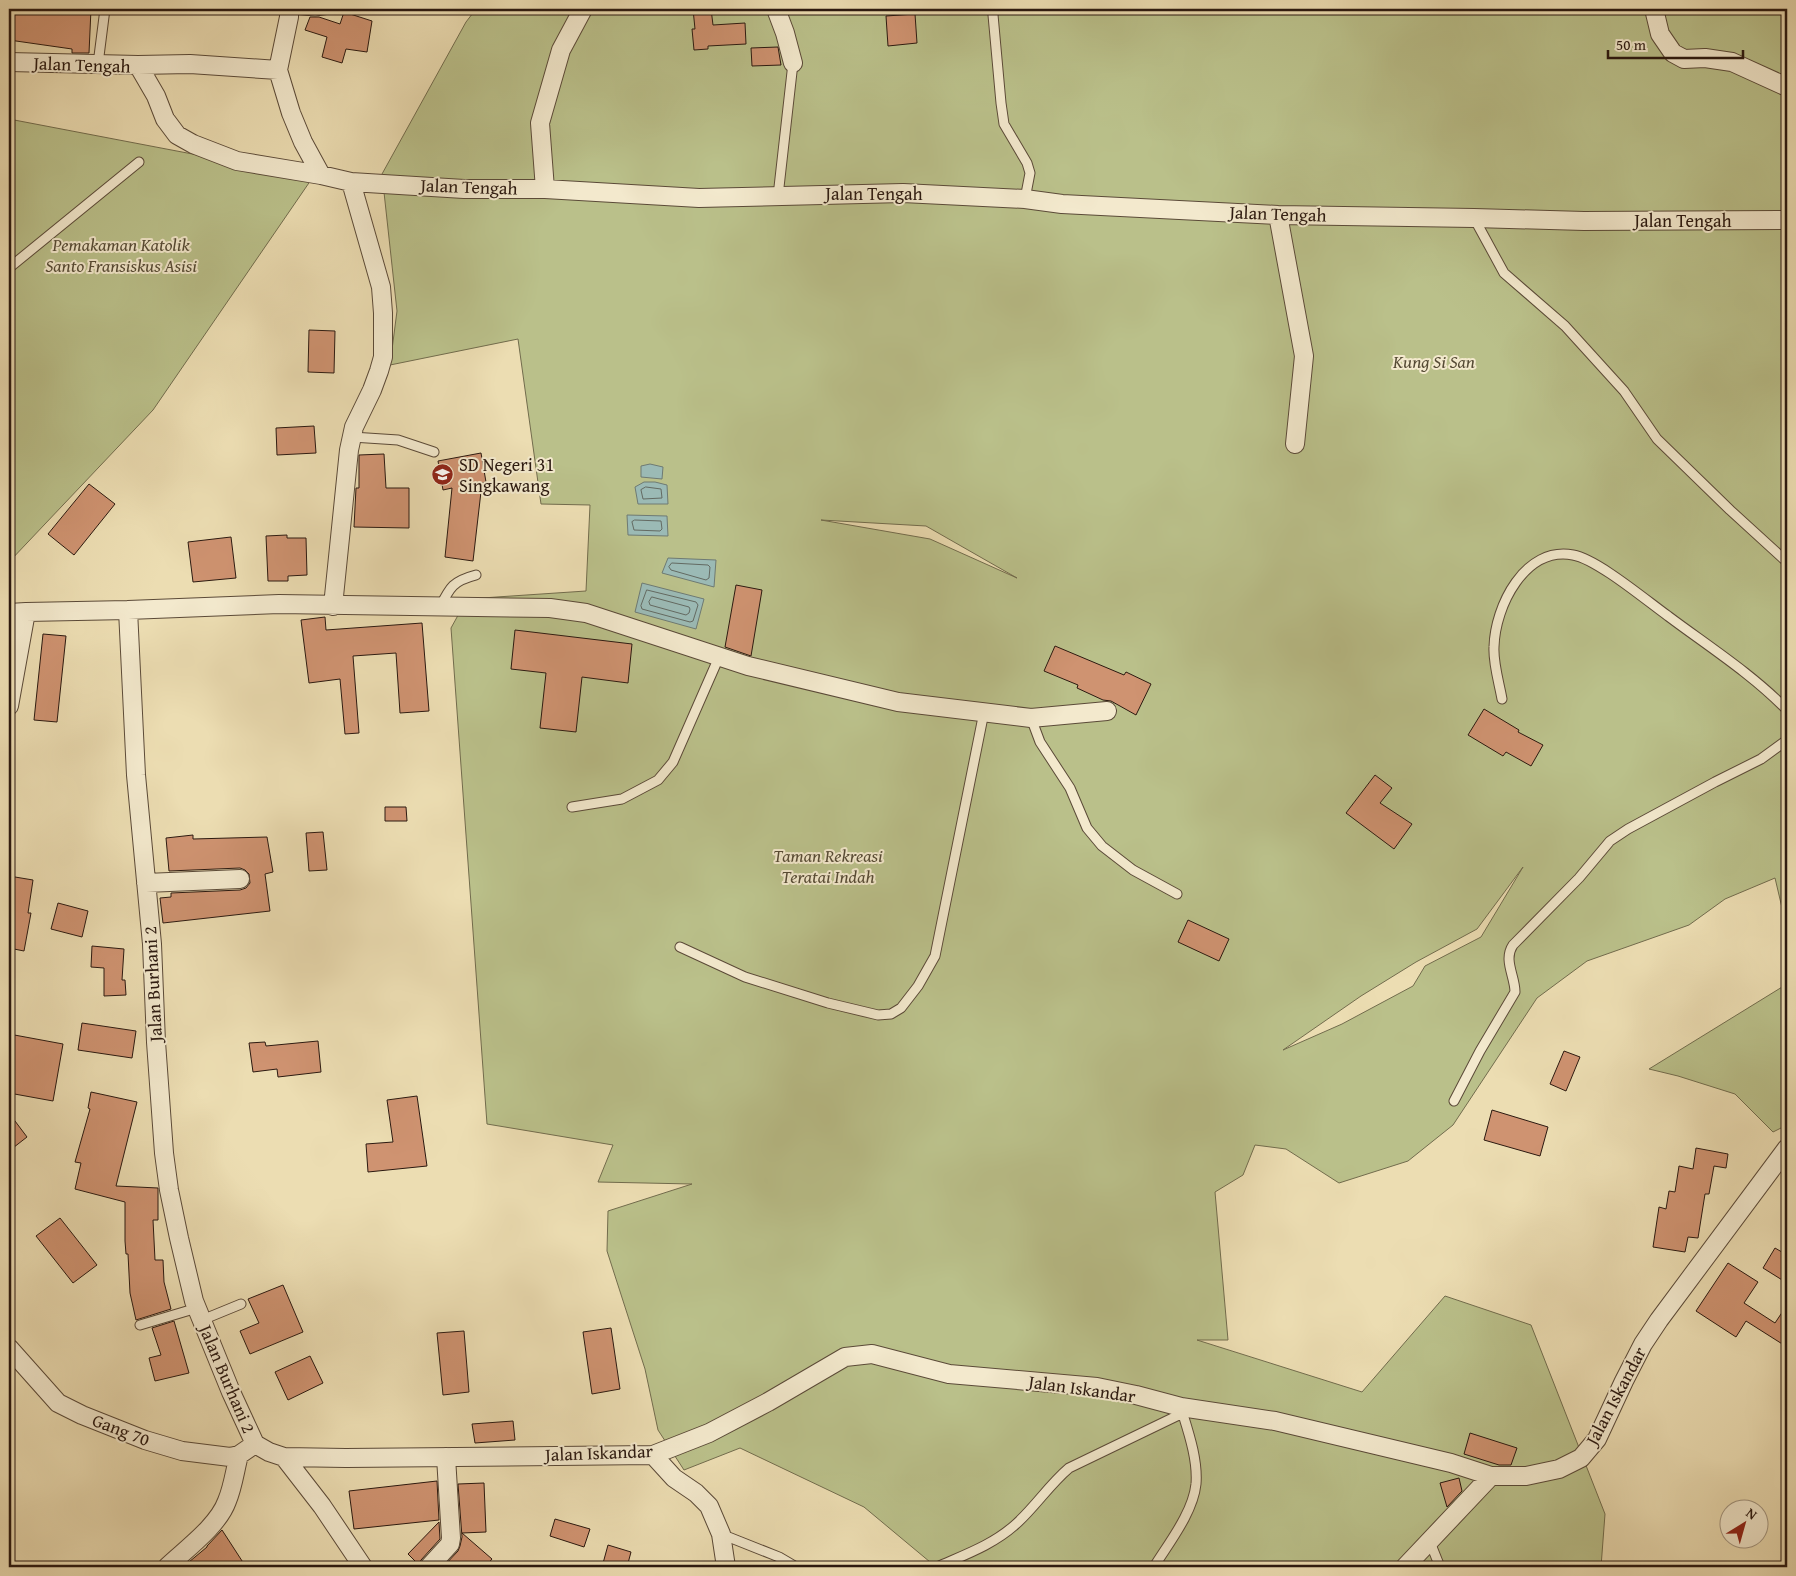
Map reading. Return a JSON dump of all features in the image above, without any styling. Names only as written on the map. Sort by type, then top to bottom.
[{"type":"street","points":[[290,9],[278,70],[291,114],[303,142],[322,175]]},
{"type":"street","points":[[545,189],[540,123],[560,50],[583,9]]},
{"type":"street","points":[[776,9],[793,63]]},
{"type":"street","points":[[1654,9],[1660,34],[1673,54],[1684,59],[1705,58],[1732,62],[1787,86]]},
{"type":"street","name":"Jalan Tengah","points":[[9,62],[138,65],[156,96],[165,119],[177,135],[193,144],[237,161],[322,175],[351,182],[464,189],[545,189],[700,198],[903,192],[1026,199],[1072,204],[1278,215],[1584,221],[1787,220]]},
{"type":"street","points":[[138,65],[190,64],[278,70]]},
{"type":"street","points":[[333,606],[349,450],[354,427],[379,371],[383,357],[381,287],[351,182]]},
{"type":"street","points":[[1278,215],[1304,356],[1295,444]]},
{"type":"street","points":[[9,706],[18,613],[280,604],[550,608],[586,613],[748,666],[898,702],[1031,718],[1107,711]]},
{"type":"street","name":"Jalan Burhani 2","points":[[128,610],[136,775],[152,944],[156,1042],[164,1153],[169,1190],[178,1238],[200,1314],[230,1392],[255,1444]]},
{"type":"street","points":[[146,883],[240,879]]},
{"type":"street","name":"Jalan Iskandar","points":[[255,1444],[269,1452],[284,1457],[346,1458],[653,1454],[709,1433],[768,1402],[845,1357],[872,1354],[949,1374],[1097,1387],[1136,1395],[1182,1410],[1275,1421],[1451,1464],[1491,1476],[1526,1476],[1559,1469],[1580,1458],[1597,1439],[1624,1381],[1659,1320],[1787,1148]]},
{"type":"street","name":"Gang 70","points":[[9,1348],[58,1404],[82,1416],[145,1440],[182,1451],[218,1456],[239,1455]]},
{"type":"street","points":[[167,1567],[208,1530],[227,1502],[239,1455],[255,1444]]},
{"type":"street","points":[[653,1454],[674,1478],[696,1493],[709,1506],[721,1534],[726,1567]]},
{"type":"street","points":[[284,1457],[322,1506],[363,1567]]},
{"type":"street","points":[[429,1567],[450,1544],[451,1538],[446,1457]]},
{"type":"street","points":[[1405,1567],[1491,1476]]},
{"type":"lane","points":[[98,64],[105,9]]},
{"type":"lane","points":[[290,9],[315,11],[330,9]]},
{"type":"lane","points":[[995,9],[993,15],[1004,124],[1027,163],[1030,173],[1026,199]]},
{"type":"lane","points":[[778,196],[793,63]]},
{"type":"lane","points":[[9,268],[139,162]]},
{"type":"lane","points":[[1474,218],[1504,273],[1565,326],[1624,391],[1657,439],[1787,562]]},
{"type":"lane","points":[[352,437],[398,440],[434,452]]},
{"type":"lane","points":[[1502,699],[1494,648],[1496,626],[1507,597],[1524,572],[1536,561],[1553,555],[1572,554],[1584,558],[1621,581],[1747,675],[1775,697],[1787,710]]},
{"type":"lane","points":[[440,607],[447,592],[454,584],[461,579],[476,575]]},
{"type":"lane","points":[[572,807],[622,799],[658,780],[673,762],[719,657]]},
{"type":"lane","points":[[680,948],[746,977],[828,1003],[878,1015],[891,1014],[901,1008],[918,986],[935,956],[984,712]]},
{"type":"lane","points":[[1031,718],[1040,742],[1070,788],[1087,828],[1102,846],[1132,870],[1177,894]]},
{"type":"lane","points":[[1454,1101],[1480,1051],[1515,992],[1515,982],[1508,957],[1513,944],[1579,878],[1610,841],[1628,829],[1715,782],[1762,759],[1787,740]]},
{"type":"lane","points":[[140,1325],[241,1304]]},
{"type":"lane","points":[[937,1567],[987,1545],[1016,1524],[1058,1476],[1069,1468],[1182,1410],[1192,1452],[1196,1485],[1180,1526],[1154,1567]]},
{"type":"lane","points":[[721,1534],[778,1557],[796,1567]]},
{"type":"lane","points":[[1430,1542],[1440,1567]]},
{"type":"green space","points":[[476,9],[1787,9],[1787,929],[1775,878],[1725,899],[1689,925],[1587,961],[1537,998],[1453,1125],[1408,1161],[1339,1183],[1286,1149],[1255,1145],[1243,1175],[1215,1192],[1228,1340],[1197,1340],[1362,1392],[1445,1296],[1531,1325],[1605,1514],[1601,1567],[936,1567],[864,1507],[740,1448],[684,1470],[658,1430],[645,1369],[607,1251],[608,1211],[692,1184],[598,1182],[613,1145],[487,1124],[451,628],[467,599],[586,591],[590,505],[541,504],[518,339],[390,365],[397,311],[382,174],[466,22]],"holes":[[[821,520],[926,526],[1017,578],[930,539]],[[1523,867],[1481,937],[1425,966],[1413,986],[1342,1024],[1283,1050],[1361,996],[1416,962],[1477,929]]]},
{"type":"green space","name":"Pemakaman Katolik Santo Fransiskus Asisi","points":[[9,119],[313,177],[153,410],[9,562]]},
{"type":"green space","points":[[1787,984],[1787,1125],[1773,1132],[1735,1094],[1649,1069]]},
{"type":"water","points":[[650,464],[663,467],[662,479],[641,477],[641,466]]},
{"type":"water","points":[[644,482],[667,485],[668,504],[638,504],[635,487]]},
{"type":"water","points":[[627,515],[667,516],[668,536],[628,535]]},
{"type":"water","points":[[668,558],[716,560],[714,587],[662,573]]},
{"type":"water","points":[[642,583],[704,599],[696,629],[635,612]]},
{"type":"building","points":[[9,9],[91,9],[89,53],[72,53],[72,49],[9,40]]},
{"type":"building","points":[[693,9],[711,9],[713,25],[745,23],[746,44],[708,46],[708,49],[694,50],[692,29],[695,29]]},
{"type":"building","points":[[344,12],[372,21],[367,52],[346,49],[342,63],[322,57],[327,37],[305,30],[310,17],[319,17],[340,24]]},
{"type":"building","points":[[915,14],[917,43],[888,46],[886,16]]},
{"type":"building","points":[[778,47],[781,65],[752,66],[751,48]]},
{"type":"building","points":[[309,330],[335,331],[334,373],[308,372]]},
{"type":"building","points":[[314,426],[316,453],[277,455],[276,428]]},
{"type":"building","points":[[481,453],[486,482],[482,483],[473,561],[445,557],[452,488],[443,490],[438,461]]},
{"type":"building","points":[[384,454],[386,488],[409,488],[409,528],[354,527],[356,488],[359,488],[359,455]]},
{"type":"building","points":[[89,484],[115,504],[74,555],[48,534]]},
{"type":"building","points":[[287,535],[287,538],[306,538],[307,575],[288,576],[288,581],[268,581],[266,536]]},
{"type":"building","points":[[231,537],[236,578],[193,582],[188,542]]},
{"type":"building","points":[[736,585],[762,590],[751,656],[725,647]]},
{"type":"building","points":[[325,617],[326,630],[422,623],[429,711],[400,713],[396,653],[353,656],[359,733],[345,734],[340,679],[309,683],[301,620]]},
{"type":"building","points":[[515,630],[632,644],[628,683],[582,677],[576,732],[540,728],[546,673],[511,669]]},
{"type":"building","points":[[43,634],[66,636],[57,722],[34,720]]},
{"type":"building","points":[[1055,646],[1124,675],[1126,672],[1151,684],[1136,715],[1111,701],[1103,700],[1077,688],[1078,685],[1044,671]]},
{"type":"building","points":[[1484,709],[1519,730],[1518,732],[1543,745],[1531,766],[1506,752],[1503,756],[1468,735]]},
{"type":"building","points":[[1375,775],[1392,788],[1380,803],[1412,824],[1394,849],[1346,813]]},
{"type":"building","points":[[385,807],[406,807],[407,821],[385,821]]},
{"type":"building","points":[[323,832],[327,870],[309,871],[306,833]]},
{"type":"building","points":[[193,835],[193,839],[267,837],[273,872],[265,874],[270,911],[163,923],[160,898],[171,897],[171,893],[240,890],[246,888],[250,883],[249,874],[240,868],[169,871],[166,838]]},
{"type":"building","points":[[9,876],[33,880],[28,913],[31,913],[24,951],[9,948]]},
{"type":"building","points":[[58,903],[88,911],[82,937],[51,929]]},
{"type":"building","points":[[1188,920],[1229,939],[1219,961],[1178,942]]},
{"type":"building","points":[[92,946],[124,949],[122,980],[125,980],[126,995],[104,996],[104,968],[91,967]]},
{"type":"building","points":[[82,1023],[136,1031],[132,1058],[78,1050]]},
{"type":"building","points":[[9,1034],[63,1044],[53,1101],[9,1093]]},
{"type":"building","points":[[318,1041],[321,1072],[278,1077],[277,1069],[253,1072],[249,1043],[265,1042],[266,1046]]},
{"type":"building","points":[[1564,1051],[1580,1057],[1566,1091],[1550,1084]]},
{"type":"building","points":[[91,1092],[137,1102],[116,1186],[158,1188],[158,1220],[153,1220],[155,1260],[163,1260],[164,1282],[171,1309],[136,1320],[130,1293],[128,1254],[126,1254],[125,1202],[75,1189],[81,1163],[75,1162],[90,1109],[88,1108]]},
{"type":"building","points":[[417,1096],[427,1166],[368,1172],[366,1144],[393,1142],[387,1100]]},
{"type":"building","points":[[1492,1110],[1548,1127],[1540,1156],[1484,1140]]},
{"type":"building","points":[[9,1113],[27,1137],[9,1151]]},
{"type":"building","points":[[1696,1148],[1728,1154],[1726,1168],[1714,1166],[1709,1194],[1705,1194],[1698,1238],[1688,1237],[1685,1252],[1653,1247],[1659,1207],[1666,1209],[1669,1191],[1675,1192],[1679,1166],[1693,1169]]},
{"type":"building","points":[[60,1218],[97,1265],[73,1283],[36,1236]]},
{"type":"building","points":[[1775,1248],[1787,1255],[1787,1283],[1763,1268]]},
{"type":"building","points":[[1728,1263],[1758,1282],[1744,1303],[1775,1323],[1787,1305],[1787,1347],[1746,1321],[1736,1337],[1696,1311]]},
{"type":"building","points":[[283,1285],[303,1332],[250,1354],[240,1331],[259,1323],[248,1299]]},
{"type":"building","points":[[174,1321],[189,1373],[155,1381],[149,1358],[161,1355],[152,1328]]},
{"type":"building","points":[[611,1328],[620,1389],[592,1394],[583,1332]]},
{"type":"building","points":[[464,1331],[469,1392],[443,1395],[437,1333]]},
{"type":"building","points":[[310,1356],[323,1383],[288,1400],[275,1372]]},
{"type":"building","points":[[513,1421],[515,1440],[475,1443],[472,1424]]},
{"type":"building","points":[[1470,1433],[1517,1448],[1511,1465],[1499,1465],[1464,1454]]},
{"type":"building","points":[[1459,1478],[1462,1491],[1447,1507],[1440,1483]]},
{"type":"building","points":[[437,1481],[439,1520],[354,1529],[349,1491]]},
{"type":"building","points":[[484,1483],[486,1532],[462,1533],[492,1559],[485,1567],[443,1567],[458,1551],[462,1537],[458,1484]]},
{"type":"building","points":[[555,1519],[590,1529],[584,1547],[550,1536]]},
{"type":"building","points":[[439,1522],[440,1539],[421,1560],[419,1565],[408,1554]]},
{"type":"building","points":[[222,1530],[246,1567],[183,1567],[207,1547]]},
{"type":"building","points":[[608,1545],[631,1552],[627,1567],[602,1567]]},
{"type":"place","name":"SD Negeri 31 Singkawang","points":[[443,475]]},
{"type":"park label","name":"Kung Si San","points":[[1434,362]]},
{"type":"park label","name":"Taman Rekreasi Teratai Indah","points":[[828,866]]}]
